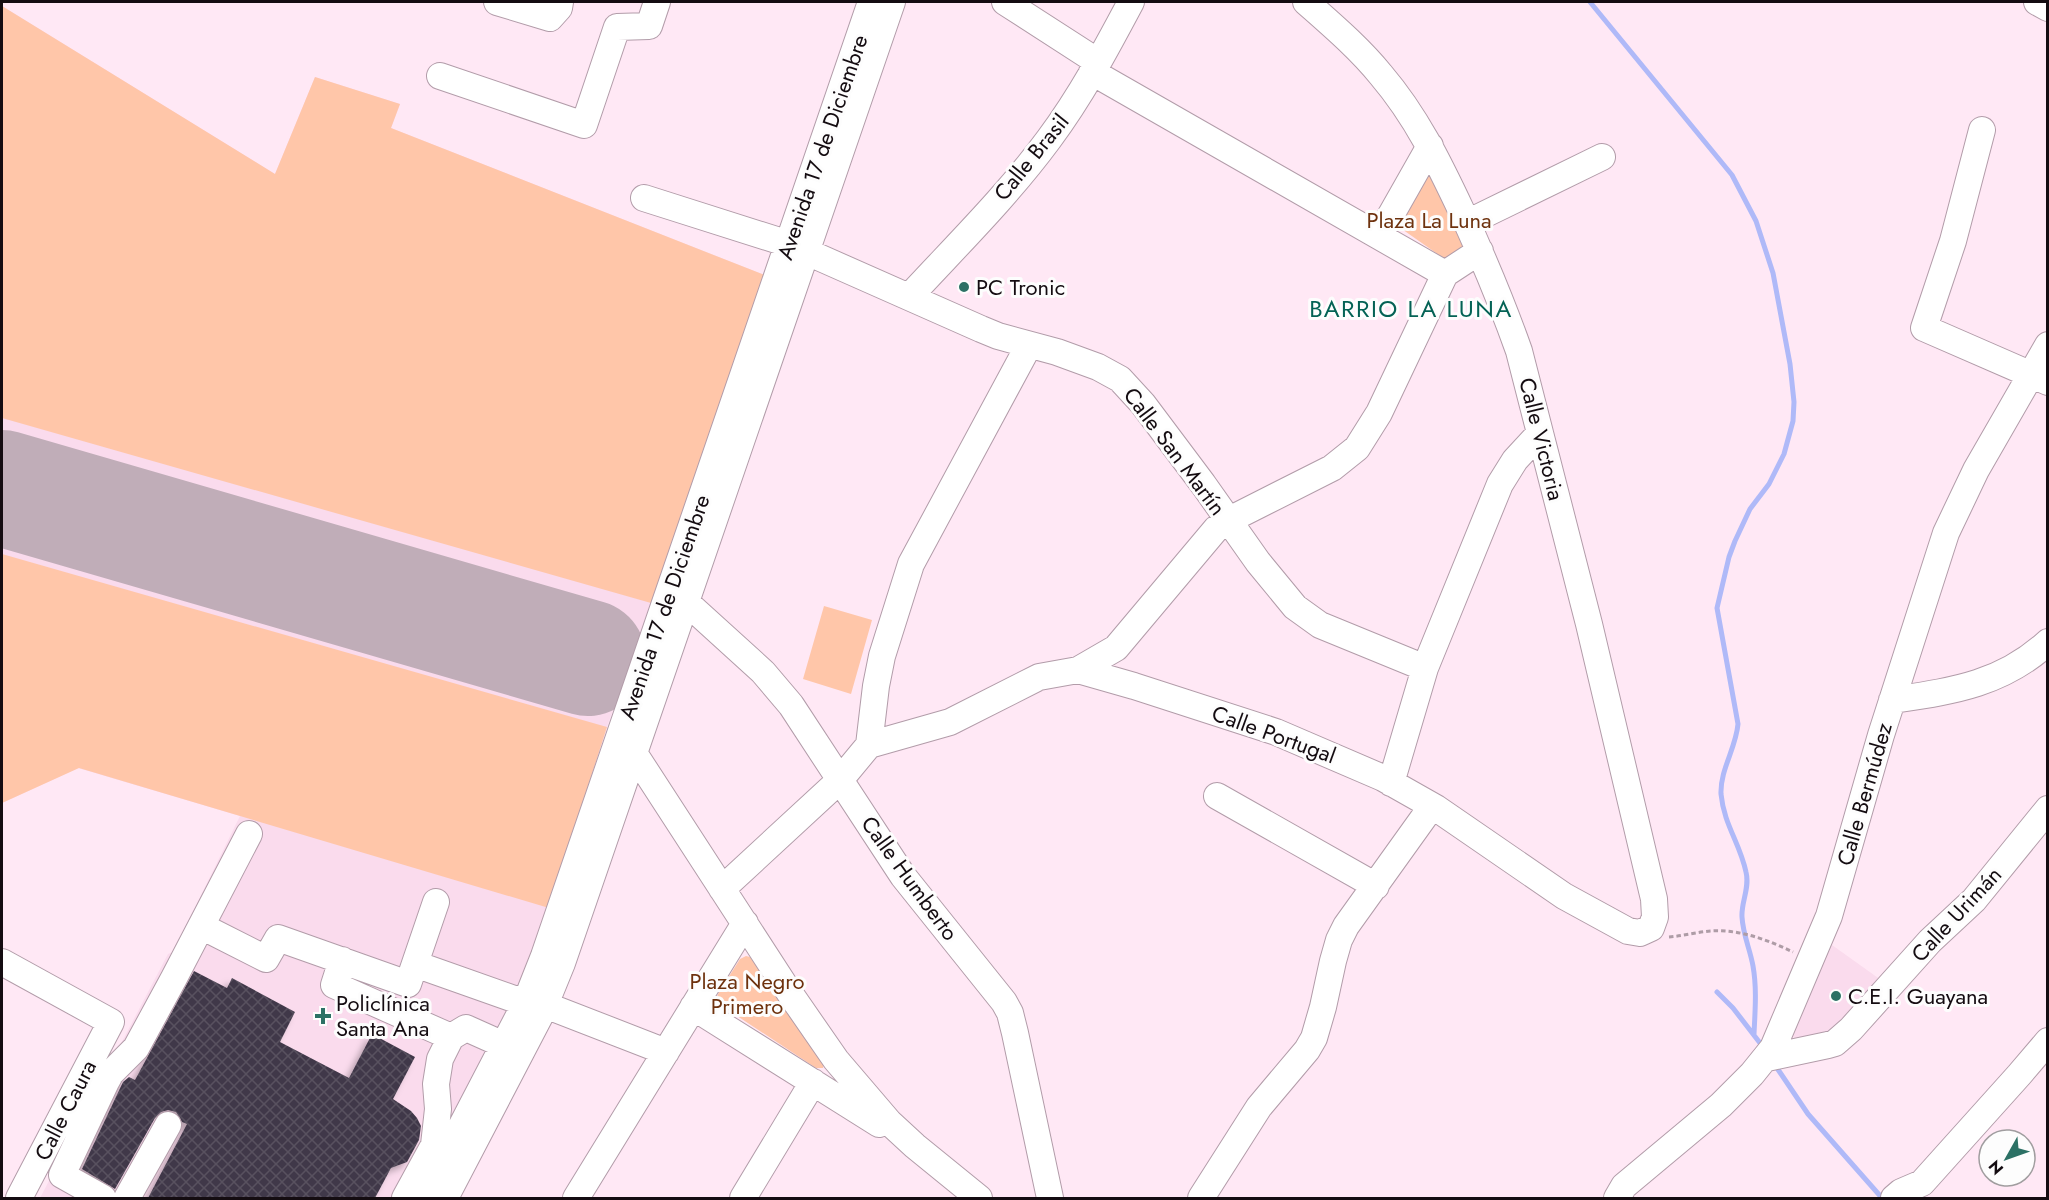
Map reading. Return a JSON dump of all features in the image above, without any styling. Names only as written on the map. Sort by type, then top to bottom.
[{"type":"street","points":[[497,2],[550,18],[559,8],[560,2]]},
{"type":"street","points":[[440,76],[584,125],[617,27],[649,26],[657,2]]},
{"type":"street","name":"Avenida 17 de Diciembre","points":[[424,1198],[504,1045],[562,963],[686,602],[798,247],[872,2]]},
{"type":"street","name":"Avenida 17 de Diciembre","points":[[445,1198],[536,1001],[544,957],[798,247],[892,2]]},
{"type":"street","points":[[1005,2],[1095,67],[1445,274]]},
{"type":"street","name":"Calle Brasil","points":[[909,297],[1035,158],[1075,101],[1131,2]]},
{"type":"street","name":"Calle Victoria","points":[[1306,2],[1382,75],[1403,104],[1430,146],[1502,303],[1519,351],[1596,654],[1653,899],[1655,916],[1649,930]]},
{"type":"street","points":[[2037,2],[2048,8]]},
{"type":"street","points":[[1982,129],[1953,241],[1924,328],[2039,378]]},
{"type":"street","points":[[1379,236],[1430,146]]},
{"type":"street","points":[[1467,223],[1602,157]]},
{"type":"street","name":"Calle San Martín","points":[[644,198],[798,247],[981,329],[1057,352],[1112,374],[1127,385],[1280,590],[1307,617],[1320,625],[1425,668]]},
{"type":"street","points":[[1078,670],[1116,648],[1207,538],[1229,520],[1327,471],[1356,448],[1379,412],[1445,274],[1479,251]]},
{"type":"street","points":[[722,889],[840,780],[869,745],[882,656],[911,564],[1029,345]]},
{"type":"street","name":"Calle Bermúdez","points":[[1617,1198],[1624,1186],[1721,1105],[1767,1058],[1773,1048],[1829,916],[1892,700],[1946,533],[1976,470],[2039,378],[2048,345]]},
{"type":"street","points":[[1391,783],[1425,668],[1500,484],[1515,460],[1540,433]]},
{"type":"street","name":"Calle Humberto","points":[[686,602],[748,657],[784,697],[808,729],[923,902],[994,988],[1010,1013],[1050,1198]]},
{"type":"street","points":[[1892,700],[1963,688],[1986,681],[2020,664],[2048,642]]},
{"type":"street","name":"Calle Portugal","points":[[869,745],[950,722],[1039,677],[1078,670],[1276,732],[1346,761],[1432,806],[1554,890],[1614,925],[1635,933],[1649,930]]},
{"type":"street","points":[[634,753],[836,1060],[876,1108],[915,1146],[979,1198]]},
{"type":"street","points":[[1217,796],[1376,886]]},
{"type":"street","points":[[1201,1198],[1259,1107],[1307,1050],[1314,1038],[1339,939],[1432,806]]},
{"type":"street","name":"Calle Urimán","points":[[1767,1058],[1828,1045],[1851,1029],[1930,941],[1974,900],[2048,809]]},
{"type":"street","points":[[103,1198],[62,1175],[111,1073],[136,1048],[249,834]]},
{"type":"street","points":[[201,927],[266,959],[278,938],[408,984],[435,902]]},
{"type":"street","points":[[576,1198],[745,923]]},
{"type":"street","points":[[418,956],[520,984],[536,1001],[666,1053]]},
{"type":"street","points":[[342,960],[334,985],[451,1037]]},
{"type":"street","name":"Calle Caura","points":[[2,962],[111,1022],[19,1198]]},
{"type":"street","points":[[693,1007],[915,1146]]},
{"type":"street","points":[[405,1198],[434,1145],[438,1109],[436,1084],[438,1069],[451,1037],[466,1028],[504,1045]]},
{"type":"street","points":[[1895,1198],[1905,1190],[1922,1183],[2048,1041]]},
{"type":"street","points":[[743,1198],[813,1082]]},
{"type":"street","points":[[128,1198],[168,1125]]},
{"type":"path","points":[[1649,930],[1656,936],[1664,937],[1710,931],[1731,931],[1779,945],[1811,961]]},
{"type":"shaded area","points":[[2,6],[275,174],[315,77],[400,104],[391,128],[767,276],[607,727],[531,968],[416,1198],[295,1198],[267,1183],[259,1198],[40,1198],[168,954],[173,952],[240,816],[78,768],[2,803]]},
{"type":"shaded area","name":"C.E.I. Guayana","points":[[1832,945],[1881,980],[1837,1031],[1796,1041],[1790,1031],[1796,1013]]},
{"type":"green space","points":[[2,6],[275,174],[315,77],[400,104],[391,128],[767,276],[651,603],[2,418]]},
{"type":"green space","name":"Plaza La Luna","points":[[1432,173],[1467,245],[1446,260],[1399,227],[1420,182]]},
{"type":"green space","points":[[2,554],[607,727],[549,908],[79,768],[2,803]]},
{"type":"green space","points":[[824,606],[872,620],[851,694],[803,679]]},
{"type":"green space","name":"Plaza Negro Primero","points":[[750,957],[825,1061],[823,1068],[816,1068],[716,1000],[740,959]]},
{"type":"building","points":[[194,971],[227,988],[232,978],[295,1012],[280,1042],[349,1078],[372,1034],[415,1057],[393,1099],[417,1118],[421,1126],[419,1140],[407,1162],[391,1168],[375,1198],[148,1198],[187,1124],[182,1122],[176,1112],[168,1110],[161,1112],[155,1118],[115,1189],[82,1169],[123,1082],[129,1077],[135,1080]]},
{"type":"waterway","points":[[1590,2],[1732,175],[1756,221],[1773,273],[1790,364],[1794,402],[1793,421],[1784,454],[1769,484],[1750,509],[1735,541],[1717,608],[1738,724],[1723,776],[1721,794],[1725,815],[1747,878],[1742,917],[1754,974],[1754,1034]]},
{"type":"waterway","points":[[1717,992],[1733,1008],[1760,1043]]},
{"type":"waterway","points":[[1777,1068],[1808,1114],[1882,1198]]},
{"type":"runway","points":[[2,488],[588,658]]},
{"type":"place","name":"PC Tronic","points":[[964,287]]},
{"type":"place","name":"C.E.I. Guayana","points":[[1836,996]]},
{"type":"place","name":"Policlínica Santa Ana","points":[[323,1016]]},
{"type":"district","name":"BARRIO LA LUNA","points":[[1411,308]]}]
